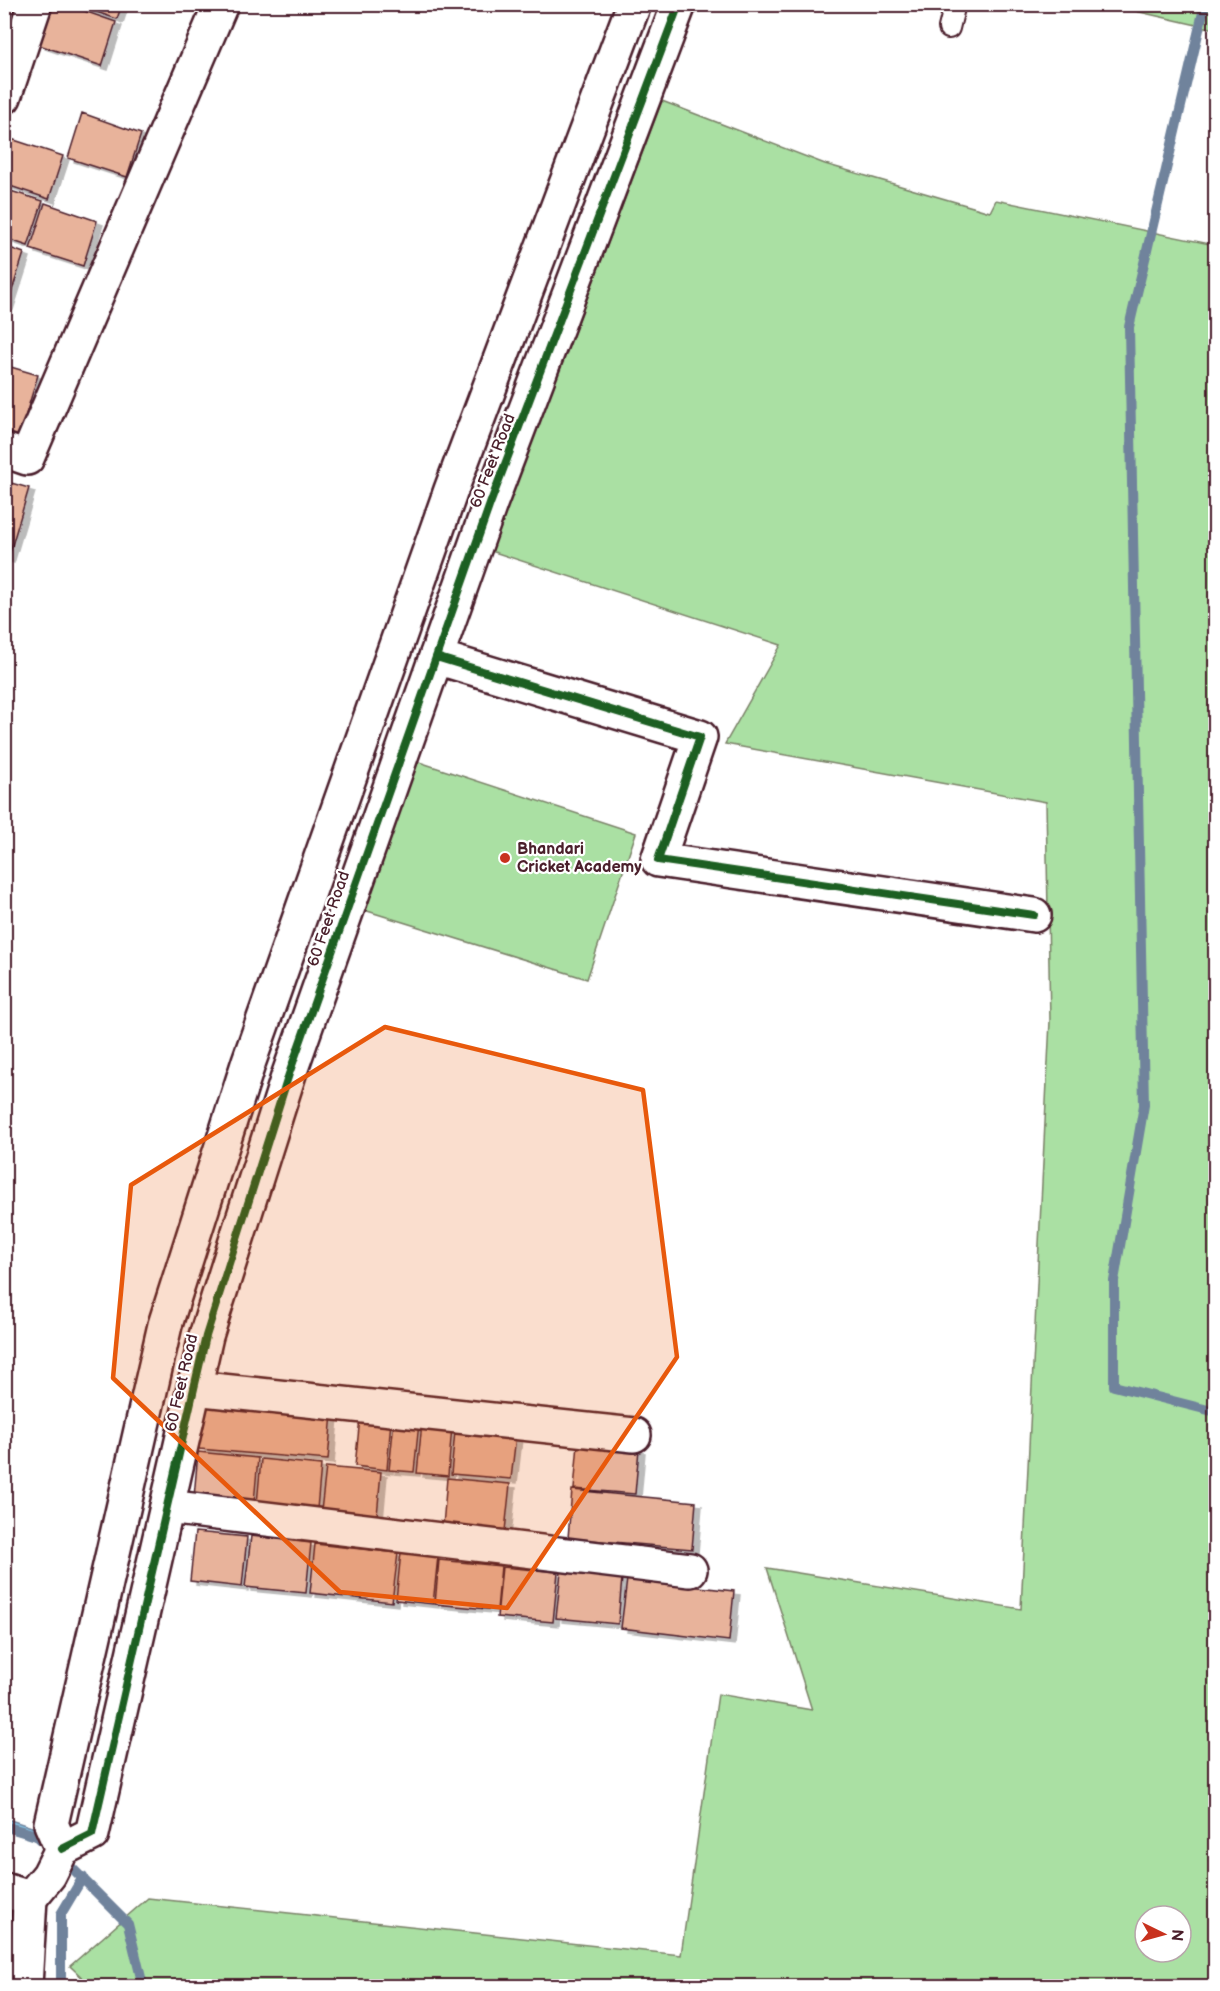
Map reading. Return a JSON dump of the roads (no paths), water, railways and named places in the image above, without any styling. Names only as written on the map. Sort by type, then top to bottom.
[{"type":"street","points":[[4,97],[35,4]]},
{"type":"street","points":[[4,450],[27,458],[221,4]]},
{"type":"street","name":"60 Feet Road","points":[[36,1878],[51,1824],[165,1325],[249,1061],[395,645],[634,4]]},
{"type":"street","name":"60 Feet Road","points":[[36,1878],[92,1834],[206,1336],[289,1074],[499,482],[679,4]]},
{"type":"street","points":[[436,657],[700,737],[658,860],[1034,915]]},
{"type":"street","points":[[194,1388],[634,1435]]},
{"type":"street","points":[[167,1507],[690,1570]]},
{"type":"street","points":[[25,1986],[36,1878]]},
{"type":"lane","points":[[949,28],[954,4]]},
{"type":"water","points":[[4,1818],[38,1829],[35,1840],[5,1831]]},
{"type":"waterway","points":[[1205,4],[1129,327],[1144,1105],[1114,1281],[1114,1386],[1216,1412]]},
{"type":"waterway","points":[[4,1826],[36,1835],[49,1847]]},
{"type":"waterway","points":[[1216,1839],[1213,1860],[1216,1861]]},
{"type":"waterway","points":[[61,1857],[128,1924],[143,1986]]},
{"type":"waterway","points":[[61,1986],[61,1914],[83,1877]]},
{"type":"place","name":"Bhandari Cricket Academy","points":[[505,858]]}]
